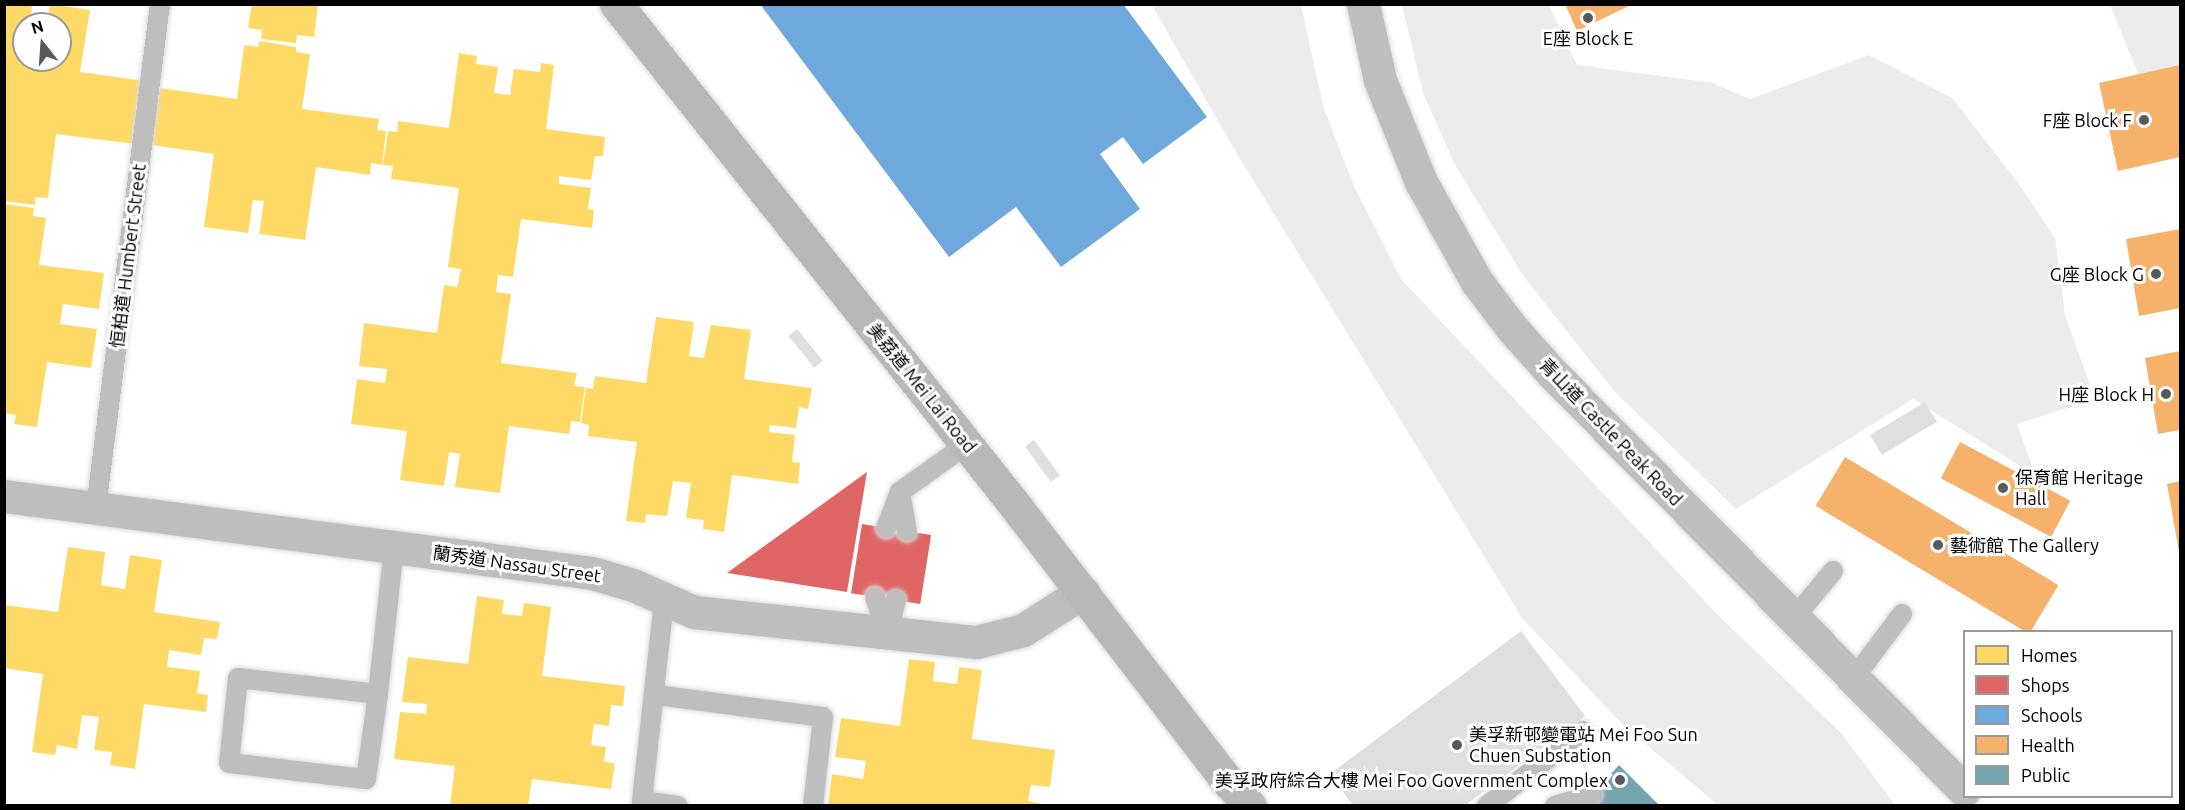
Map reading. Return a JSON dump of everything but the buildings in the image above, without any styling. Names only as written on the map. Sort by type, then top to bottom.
[{"type":"main road","name":"美荔道 Mei Lai Road","points":[[616,4],[1083,592],[1221,791],[1250,806]]},
{"type":"street","name":"青山道 Castle Peak Road","points":[[1363,4],[1380,80],[1398,130],[1421,182],[1477,282],[1552,373],[1963,788]]},
{"type":"street","name":"蘭秀道 Nassau Street","points":[[4,496],[592,573],[633,585],[664,601],[694,612],[976,642],[1008,637],[1083,592]]},
{"type":"lane","name":"恒柏道 Humbert Street","points":[[96,507],[160,4]]},
{"type":"lane","points":[[886,528],[900,492],[967,444]]},
{"type":"lane","points":[[900,492],[907,531]]},
{"type":"lane","points":[[378,694],[238,678],[229,764],[366,779],[378,694],[394,547]]},
{"type":"lane","points":[[1794,618],[1833,571]]},
{"type":"lane","points":[[875,597],[888,634]]},
{"type":"lane","points":[[888,634],[896,600]]},
{"type":"lane","points":[[664,601],[656,695],[642,801],[678,806]]},
{"type":"lane","points":[[1854,678],[1902,614]]},
{"type":"lane","points":[[656,695],[823,717],[813,806]]},
{"type":"lane","points":[[1487,806],[1583,731]]},
{"type":"lane","points":[[1555,806],[1592,795]]},
{"type":"shaded area","points":[[1152,5],[1301,5],[1324,109],[1354,186],[1401,279],[1720,617],[1842,734],[1895,805],[1718,805],[1623,725],[1522,618],[1231,144]]},
{"type":"shaded area","points":[[1402,5],[1549,5],[1577,65],[1713,83],[1750,99],[1869,55],[1952,98],[2016,180],[2055,238],[2065,315],[2095,399],[2017,424],[2035,475],[1913,399],[1736,509],[1614,391],[1524,277],[1455,165],[1423,93]]},
{"type":"shaded area","points":[[2110,5],[2180,5],[2180,70],[2140,78]]},
{"type":"place","name":"E座 Block E","points":[[1588,18]]},
{"type":"place","name":"F座 Block F","points":[[2144,120]]},
{"type":"place","name":"G座 Block G","points":[[2156,274]]},
{"type":"place","name":"H座 Block H","points":[[2166,394]]},
{"type":"place","name":"保育館 Heritage Hall","points":[[2003,488]]},
{"type":"place","name":"藝術館 The Gallery","points":[[1938,545]]},
{"type":"place","name":"美孚新邨變電站 Mei Foo Sun Chuen Substation","points":[[1457,745]]},
{"type":"place","name":"美孚政府綜合大樓 Mei Foo Government Complex","points":[[1620,780]]}]
